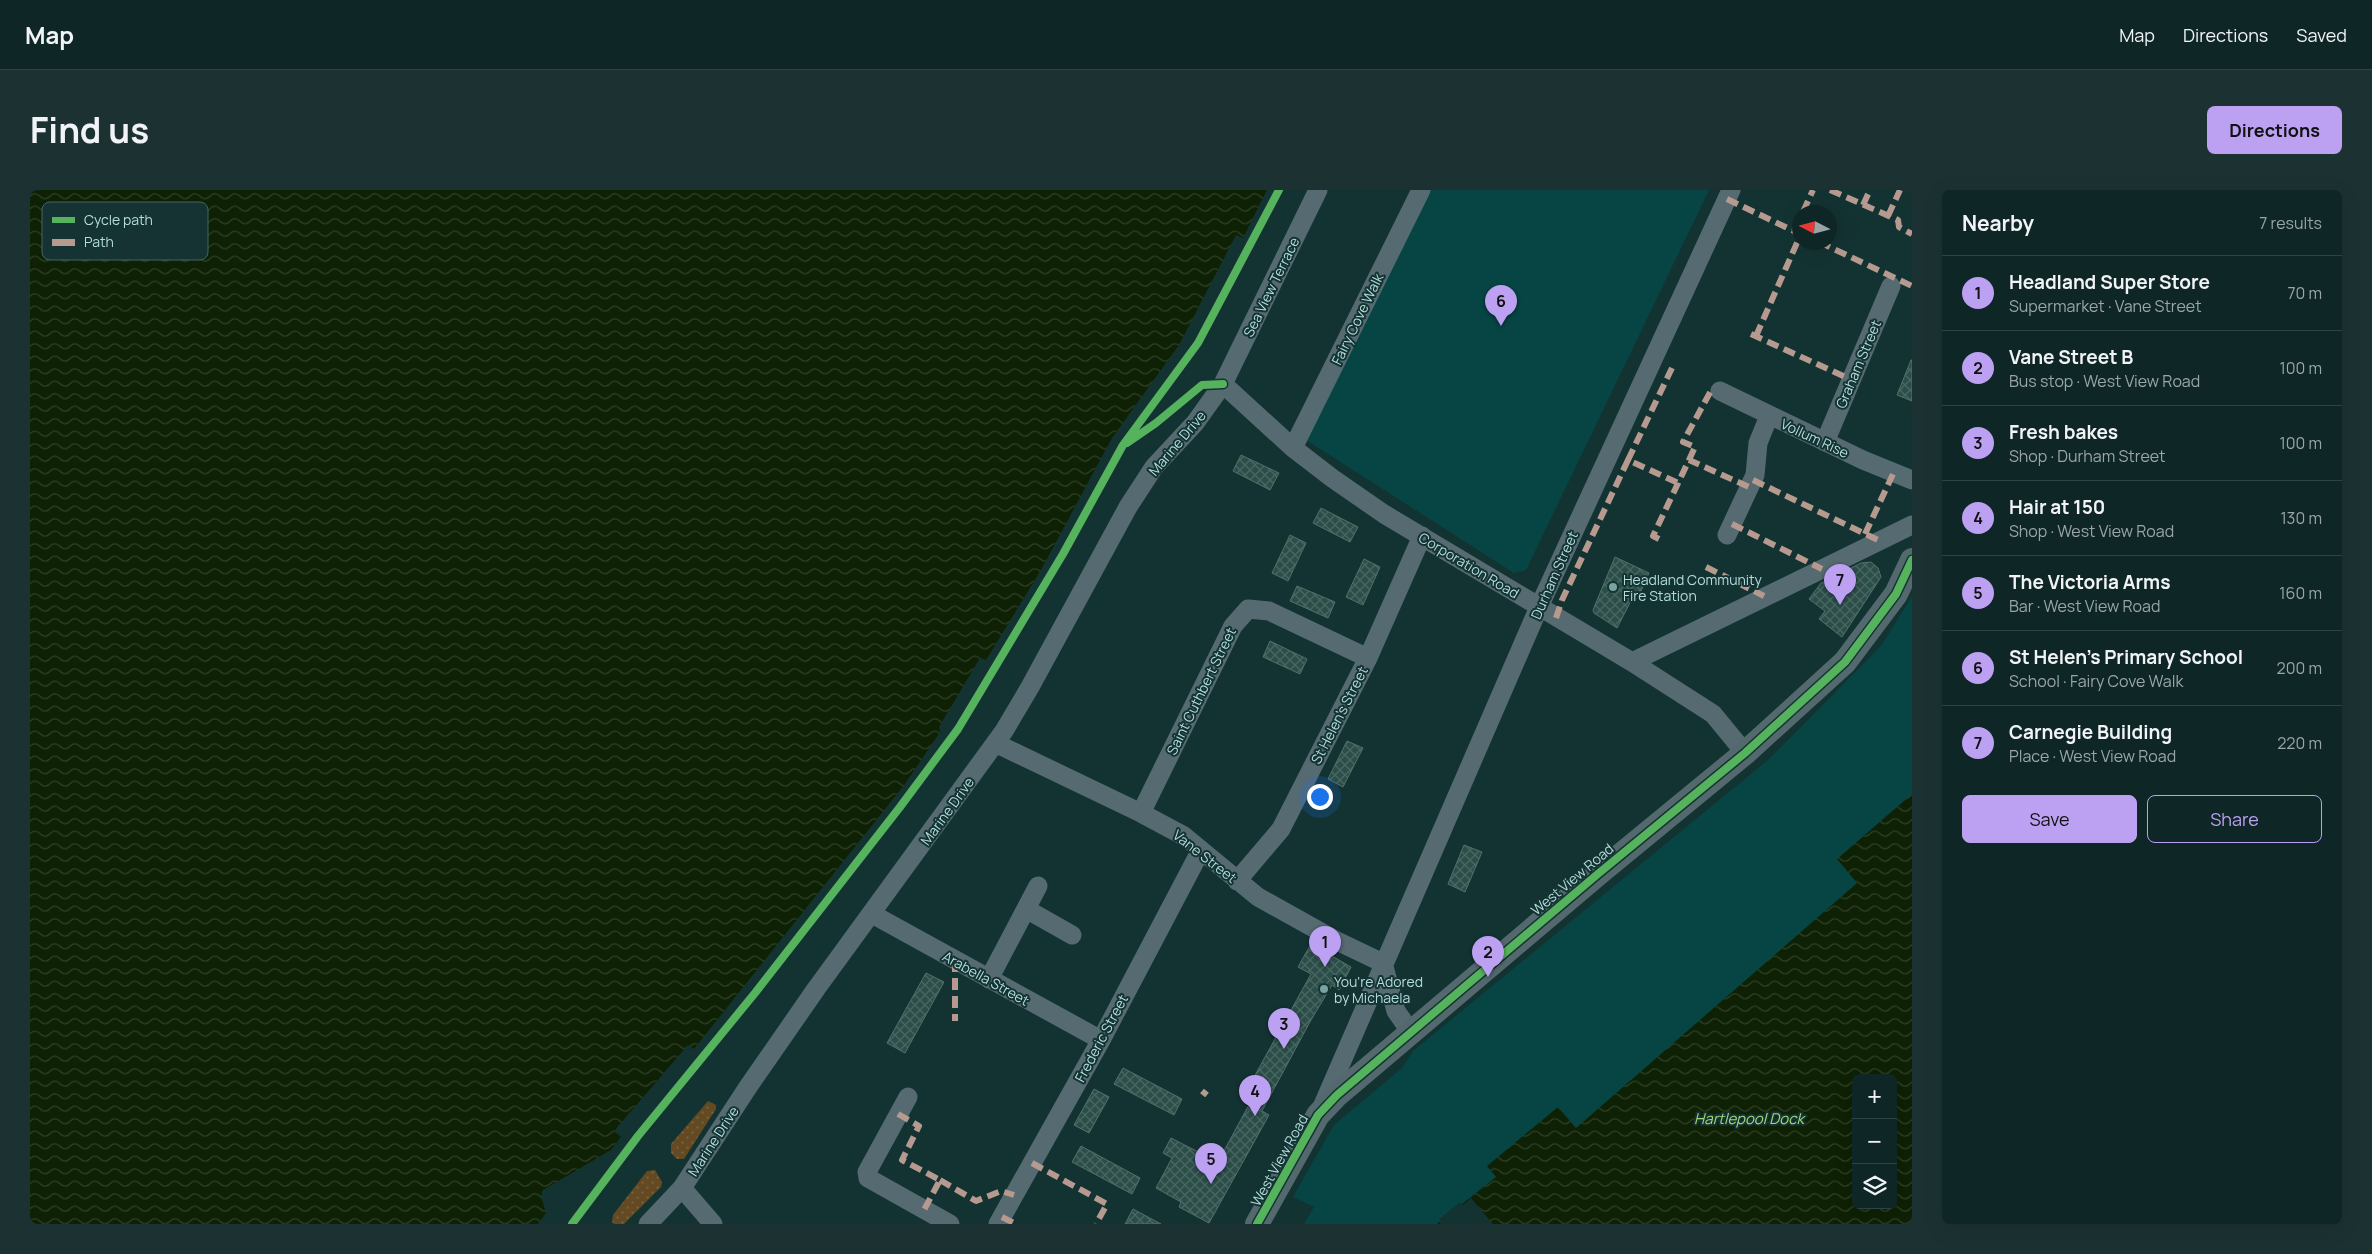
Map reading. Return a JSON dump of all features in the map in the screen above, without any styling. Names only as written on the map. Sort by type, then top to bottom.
[{"type":"main road","name":"West View Road","points":[[1257,1224],[1318,1115],[1352,1080],[1746,753],[1845,662],[1896,594],[1912,560]]},
{"type":"street","name":"Sea View Terrace","points":[[1223,384],[1318,190]]},
{"type":"street","name":"Fairy Cove Walk","points":[[1293,448],[1421,190]]},
{"type":"street","name":"Durham Street","points":[[1318,1115],[1539,607],[1731,190]]},
{"type":"street","name":"Graham Street","points":[[1826,442],[1891,286]]},
{"type":"street","name":"Corporation Road","points":[[1223,384],[1293,448],[1384,514],[1632,662],[1713,714],[1746,753]]},
{"type":"street","name":"Marine Drive","points":[[648,1224],[682,1188],[714,1143],[748,1087],[816,989],[995,743],[1030,687],[1128,507],[1154,467],[1195,423],[1223,384]]},
{"type":"street","name":"Vollum Rise","points":[[1720,391],[1769,416],[1912,480]]},
{"type":"street","points":[[1727,535],[1755,474],[1758,443],[1769,416]]},
{"type":"street","points":[[1632,662],[1912,525]]},
{"type":"street","name":"St Helen's Street","points":[[1237,881],[1281,829],[1368,658],[1422,536]]},
{"type":"street","name":"Saint Cuthbert Street","points":[[1141,813],[1233,626],[1248,609],[1269,611],[1368,658]]},
{"type":"street","name":"Vane Street","points":[[995,743],[1141,813],[1184,836],[1258,897],[1304,924],[1383,963]]},
{"type":"street","name":"Frederic Street","points":[[998,1224],[1101,1040],[1201,850]]},
{"type":"street","points":[[989,980],[1038,886]]},
{"type":"street","points":[[1026,909],[1072,935]]},
{"type":"street","name":"Arabella Street","points":[[872,914],[1101,1040]]},
{"type":"street","points":[[1383,963],[1396,1011],[1410,1031]]},
{"type":"street","points":[[908,1097],[867,1172],[868,1178],[950,1224]]},
{"type":"street","points":[[682,1188],[713,1224]]},
{"type":"shaded area","points":[[1427,190],[1709,190],[1526,570],[1514,573],[1303,438]]},
{"type":"shaded area","points":[[1912,596],[1912,1224],[1304,1224],[1314,1207],[1293,1197],[1334,1125],[1402,1068],[1413,1051],[1768,760],[1881,646]]},
{"type":"shaded area","points":[[708,1101],[716,1105],[716,1109],[684,1159],[677,1159],[671,1153],[671,1144]]},
{"type":"shaded area","points":[[655,1170],[662,1182],[661,1187],[624,1224],[614,1224],[612,1222],[613,1215],[647,1171]]},
{"type":"water","points":[[30,190],[1267,190],[1243,238],[1236,235],[1179,345],[1112,438],[1041,570],[986,660],[980,658],[939,727],[940,732],[905,784],[694,1049],[688,1045],[614,1131],[621,1137],[611,1150],[543,1190],[541,1196],[546,1213],[538,1224],[30,1224]]},
{"type":"water","name":"Hartlepool Dock","points":[[1912,794],[1912,1224],[1437,1224],[1496,1177],[1487,1166],[1558,1107],[1576,1128],[1857,883],[1837,859]]},
{"type":"pier","points":[[1471,1198],[1493,1224],[1439,1224],[1441,1222],[1439,1219],[1460,1202],[1463,1205]]},
{"type":"building","points":[[1912,360],[1912,401],[1897,395]]},
{"type":"building","points":[[1241,455],[1279,473],[1270,490],[1233,471]]},
{"type":"building","points":[[1321,508],[1358,527],[1350,542],[1313,523]]},
{"type":"building","points":[[1290,535],[1306,543],[1288,581],[1272,573]]},
{"type":"building","points":[[1615,557],[1649,573],[1640,593],[1636,591],[1617,628],[1594,613],[1593,610]]},
{"type":"building","points":[[1364,559],[1380,567],[1363,605],[1346,597]]},
{"type":"building","points":[[1871,562],[1878,568],[1881,577],[1842,637],[1819,619],[1825,611],[1809,599],[1821,583],[1861,563]]},
{"type":"building","points":[[1297,586],[1335,602],[1328,618],[1290,601]]},
{"type":"building","points":[[1270,641],[1307,659],[1300,674],[1263,657]]},
{"type":"building","points":[[1347,741],[1363,748],[1343,787],[1328,779]]},
{"type":"building","points":[[1464,845],[1482,852],[1465,892],[1448,884]]},
{"type":"building","points":[[1311,944],[1351,967],[1339,990],[1332,985],[1311,1020],[1262,1111],[1269,1115],[1209,1223],[1179,1207],[1181,1202],[1156,1188],[1172,1158],[1163,1153],[1171,1138],[1218,1162],[1251,1101],[1243,1097],[1311,974],[1298,967]]},
{"type":"building","points":[[926,973],[944,982],[905,1053],[887,1043]]},
{"type":"building","points":[[1123,1068],[1182,1099],[1174,1115],[1114,1084]]},
{"type":"building","points":[[1094,1089],[1109,1097],[1089,1133],[1074,1125]]},
{"type":"building","points":[[1081,1146],[1140,1178],[1132,1194],[1072,1162]]},
{"type":"building","points":[[1133,1209],[1161,1224],[1125,1224]]},
{"type":"marked path","points":[[1806,205],[1813,190]]},
{"type":"marked path","points":[[1830,190],[1898,220],[1899,227],[1912,234]]},
{"type":"marked path","points":[[1863,205],[1870,190]]},
{"type":"marked path","points":[[1888,216],[1900,190]]},
{"type":"marked path","points":[[1727,199],[1792,230]]},
{"type":"marked path","points":[[1756,336],[1794,250]]},
{"type":"marked path","points":[[1836,250],[1912,286]]},
{"type":"marked path","points":[[1751,334],[1852,380]]},
{"type":"marked path","points":[[1672,368],[1628,460],[1678,483]]},
{"type":"marked path","points":[[1689,460],[1695,447],[1683,442],[1713,387]]},
{"type":"marked path","points":[[1556,618],[1562,600],[1628,460]]},
{"type":"marked path","points":[[1659,539],[1653,536],[1689,460],[1749,487]]},
{"type":"marked path","points":[[1865,534],[1894,472]]},
{"type":"marked path","points":[[1753,480],[1880,541]]},
{"type":"marked path","points":[[1732,524],[1822,569]]},
{"type":"marked path","points":[[1706,567],[1764,596]]},
{"type":"marked path","points":[[955,960],[955,1021]]},
{"type":"marked path","points":[[1202,1091],[1207,1095]]},
{"type":"marked path","points":[[898,1114],[919,1126],[902,1160],[940,1180],[924,1210]]},
{"type":"marked path","points":[[1032,1163],[1107,1204],[1096,1224]]},
{"type":"marked path","points":[[940,1180],[976,1201],[1001,1191],[1014,1195]]},
{"type":"marked path","points":[[1002,1217],[1016,1224]]},
{"type":"cycle path","points":[[572,1224],[638,1136],[755,993],[900,807],[958,729],[1063,554],[1123,445],[1198,343],[1279,190]]},
{"type":"cycle path","points":[[1127,443],[1156,423],[1202,385],[1223,384]]},
{"type":"cycle path","points":[[1257,1224],[1318,1115],[1337,1095],[1599,873],[1745,753],[1845,662],[1896,594],[1912,560]]},
{"type":"place","name":"St Helen's Primary School","points":[[1501,326]]},
{"type":"place","name":"Headland Community Fire Station","points":[[1613,587]]},
{"type":"place","name":"Carnegie Building","points":[[1840,605]]},
{"type":"place","name":"Headland Super Store","points":[[1325,967]]},
{"type":"place","name":"Vane Street B","points":[[1488,977]]},
{"type":"place","name":"You're Adored by Michaela","points":[[1324,989]]},
{"type":"place","name":"Fresh bakes","points":[[1284,1049]]},
{"type":"place","name":"Hair at 150","points":[[1255,1116]]},
{"type":"place","name":"The Victoria Arms","points":[[1211,1184]]}]
